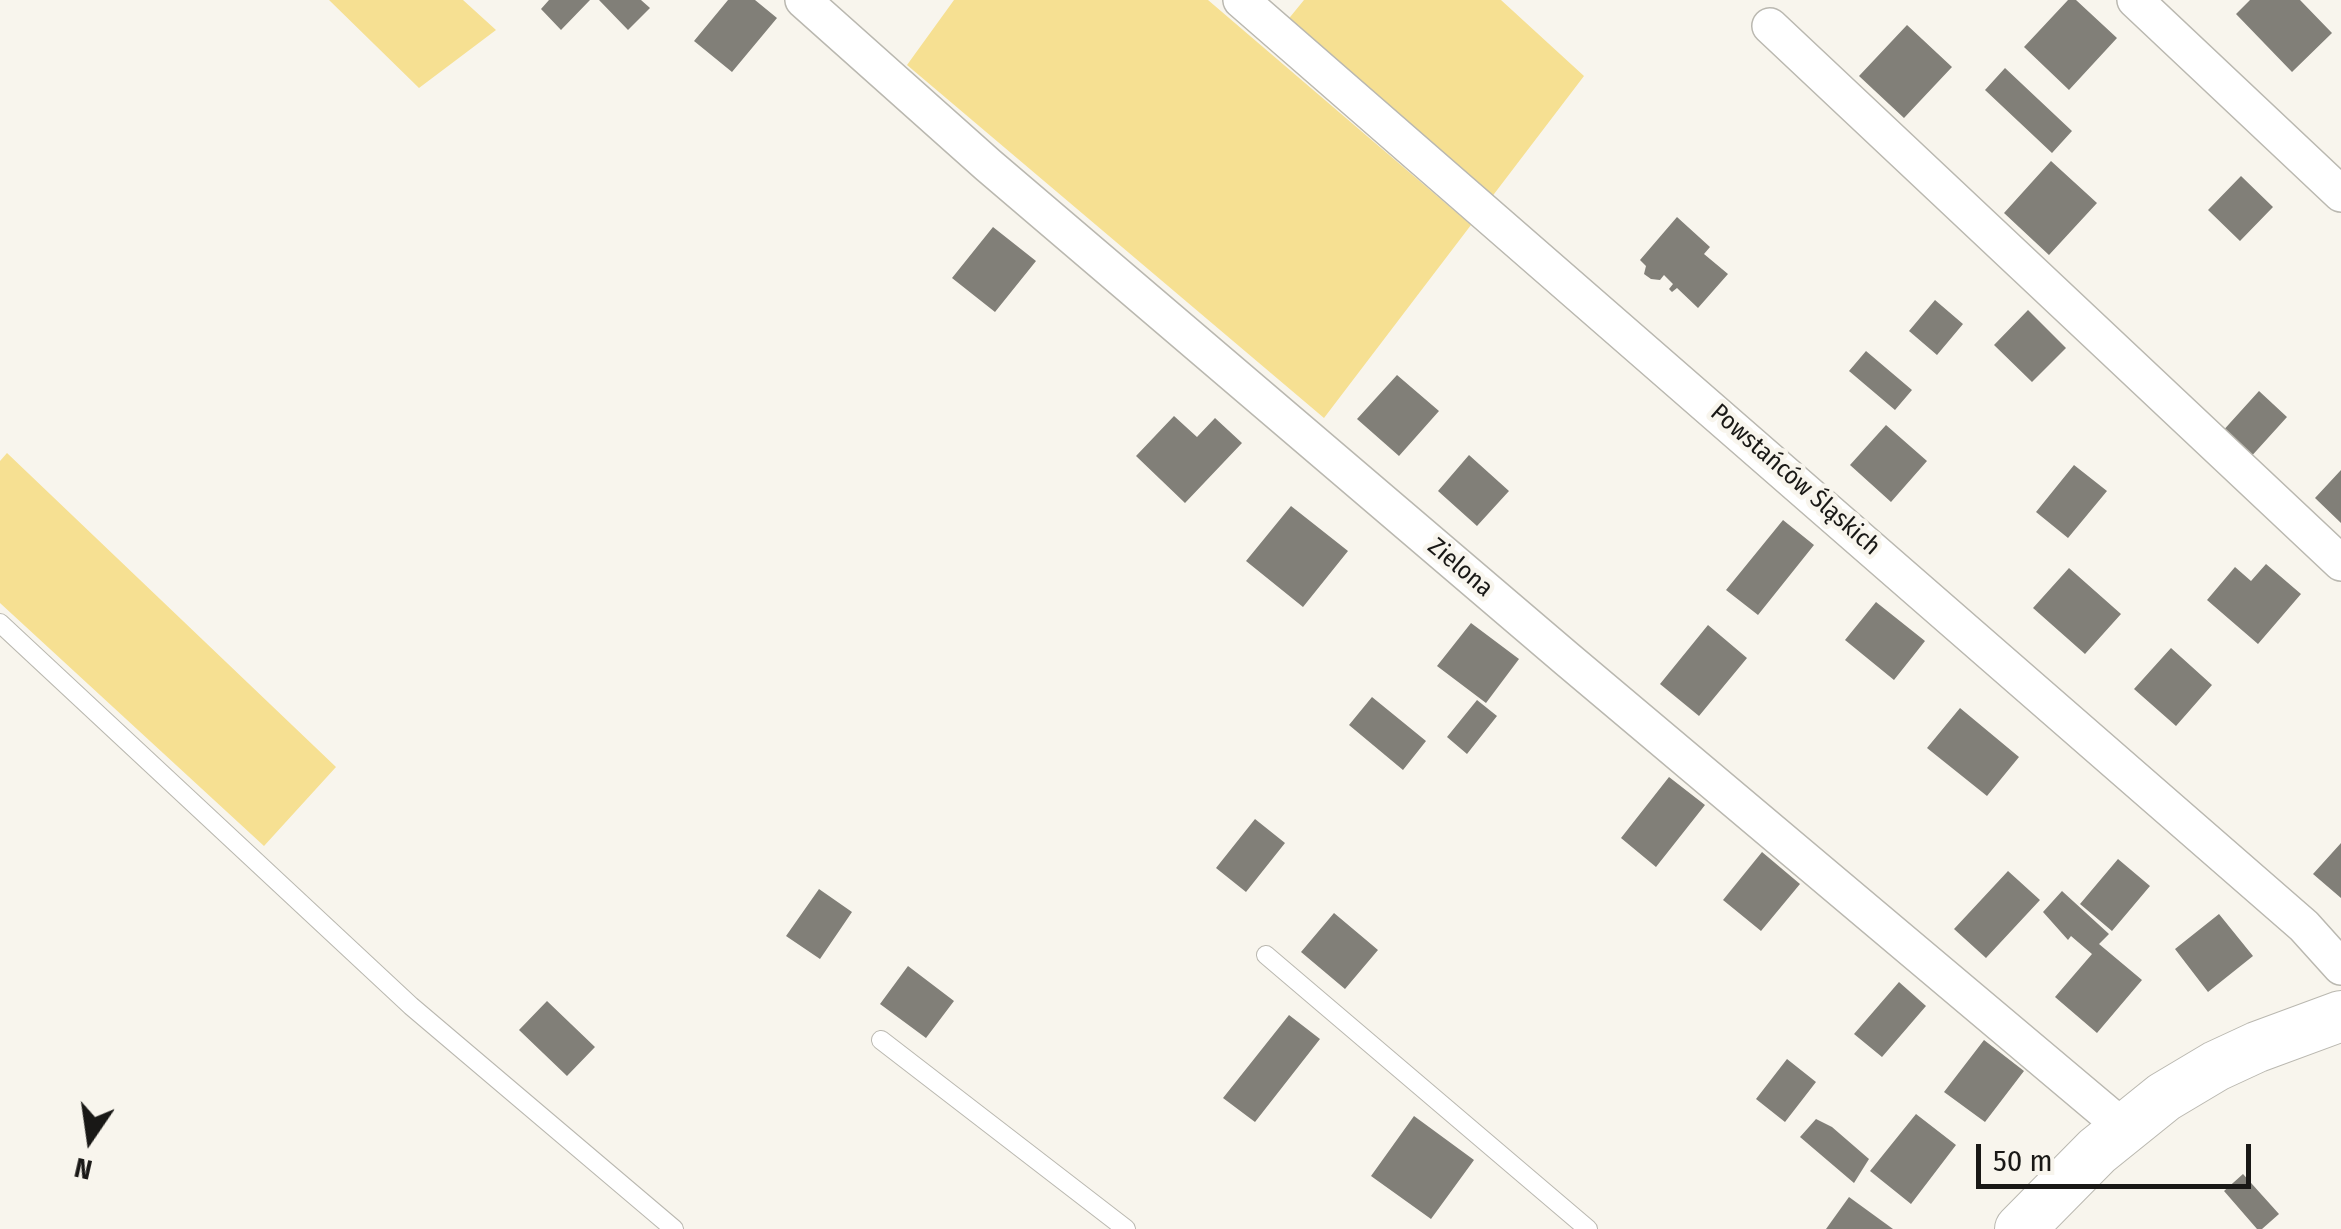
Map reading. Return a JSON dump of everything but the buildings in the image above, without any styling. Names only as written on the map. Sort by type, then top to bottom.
[{"type":"street","name":"Zielona","points":[[803,0],[1003,178],[1537,634],[2124,1128]]},
{"type":"street","name":"Powstańców Śląskich","points":[[1241,0],[2260,887],[2304,926],[2341,967]]},
{"type":"street","points":[[2135,0],[2341,194]]},
{"type":"street","points":[[1770,26],[2341,563]]},
{"type":"street","points":[[2020,1229],[2097,1151],[2164,1097],[2216,1066],[2341,1016]]},
{"type":"lane","points":[[0,623],[411,1006],[674,1229]]},
{"type":"lane","points":[[1266,955],[1588,1229]]},
{"type":"lane","points":[[881,1040],[1126,1229]]},
{"type":"shaded area","points":[[329,0],[463,0],[496,30],[419,88]]},
{"type":"shaded area","points":[[954,0],[1208,0],[1471,225],[1324,418],[907,65]]},
{"type":"shaded area","points":[[1304,0],[1501,0],[1584,76],[1491,198],[1286,22]]},
{"type":"shaded area","points":[[7,453],[336,767],[264,846],[0,603],[0,461]]}]
